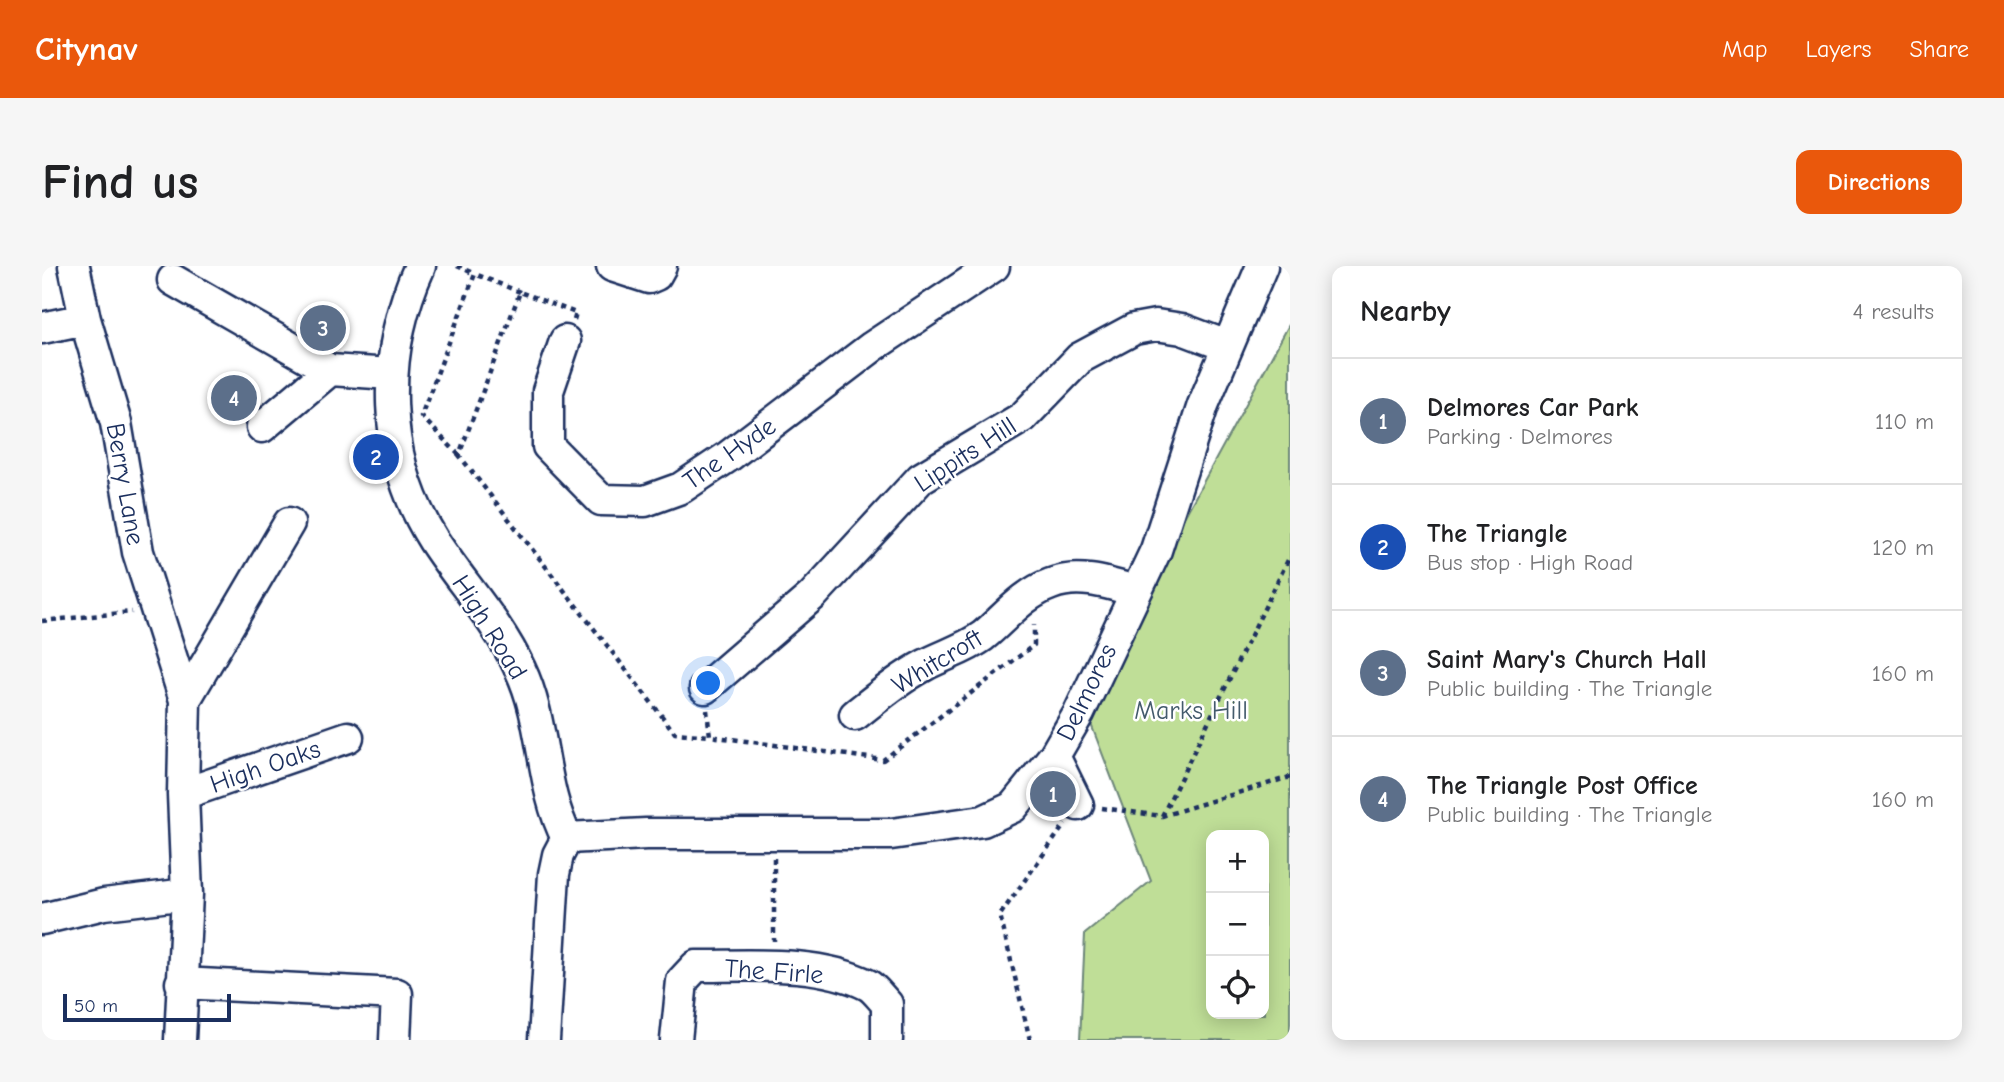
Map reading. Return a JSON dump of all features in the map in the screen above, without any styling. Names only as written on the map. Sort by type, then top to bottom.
[{"type":"street","name":"Berry Lane","points":[[75,266],[85,319],[116,423],[138,552],[185,700]]},
{"type":"street","name":"High Road","points":[[420,266],[405,299],[391,374],[395,437],[408,492],[435,542],[496,627],[520,669],[537,714],[554,808],[567,838]]},
{"type":"street","name":"The Hyde","points":[[565,341],[548,391],[548,446],[601,500],[645,501],[681,488],[719,463],[873,347],[994,266]]},
{"type":"street","name":"Delmores","points":[[567,838],[646,834],[891,834],[983,821],[1013,807],[1054,755],[1079,713],[1156,550],[1203,405],[1262,266]]},
{"type":"street","points":[[173,280],[330,370],[391,374]]},
{"type":"street","points":[[42,328],[85,319]]},
{"type":"street","name":"Lippits Hill","points":[[705,688],[812,596],[871,534],[891,507],[921,478],[944,462],[997,435],[1023,417],[1080,358],[1134,329],[1156,325],[1182,329],[1227,346]]},
{"type":"street","points":[[262,427],[330,370]]},
{"type":"street","points":[[180,1040],[187,894],[183,794],[185,700],[289,523]]},
{"type":"street","name":"Whitcroft","points":[[855,715],[894,683],[983,636],[1032,593],[1052,583],[1074,579],[1102,581],[1135,590]]},
{"type":"street","name":"High Oaks","points":[[183,794],[348,737]]},
{"type":"street","points":[[1054,755],[1078,805]]},
{"type":"street","points":[[544,1040],[554,874],[558,855],[567,838]]},
{"type":"street","points":[[42,919],[104,904],[187,894]]},
{"type":"street","name":"The Firle","points":[[676,1040],[682,981],[696,966],[775,966],[827,973],[869,985],[887,1004],[887,1040]]},
{"type":"street","points":[[181,983],[397,994],[395,1040]]},
{"type":"path","points":[[457,266],[576,313],[565,341]]},
{"type":"path","points":[[475,274],[421,416],[459,455],[675,733],[710,736]]},
{"type":"path","points":[[459,455],[520,292]]},
{"type":"path","points":[[1162,816],[1290,556]]},
{"type":"path","points":[[42,621],[156,610]]},
{"type":"path","points":[[1030,1040],[1000,915],[1078,805],[1162,816],[1290,777]]},
{"type":"path","points":[[774,835],[775,966]]},
{"type":"green space","name":"Marks Hill","points":[[1290,323],[1290,1040],[1080,1040],[1085,934],[1151,881],[1083,703]]},
{"type":"place","name":"Saint Mary's Church Hall","points":[[323,328]]},
{"type":"place","name":"The Triangle Post Office","points":[[234,398]]},
{"type":"place","name":"The Triangle","points":[[376,457]]},
{"type":"place","name":"Delmores Car Park","points":[[1053,794]]}]
